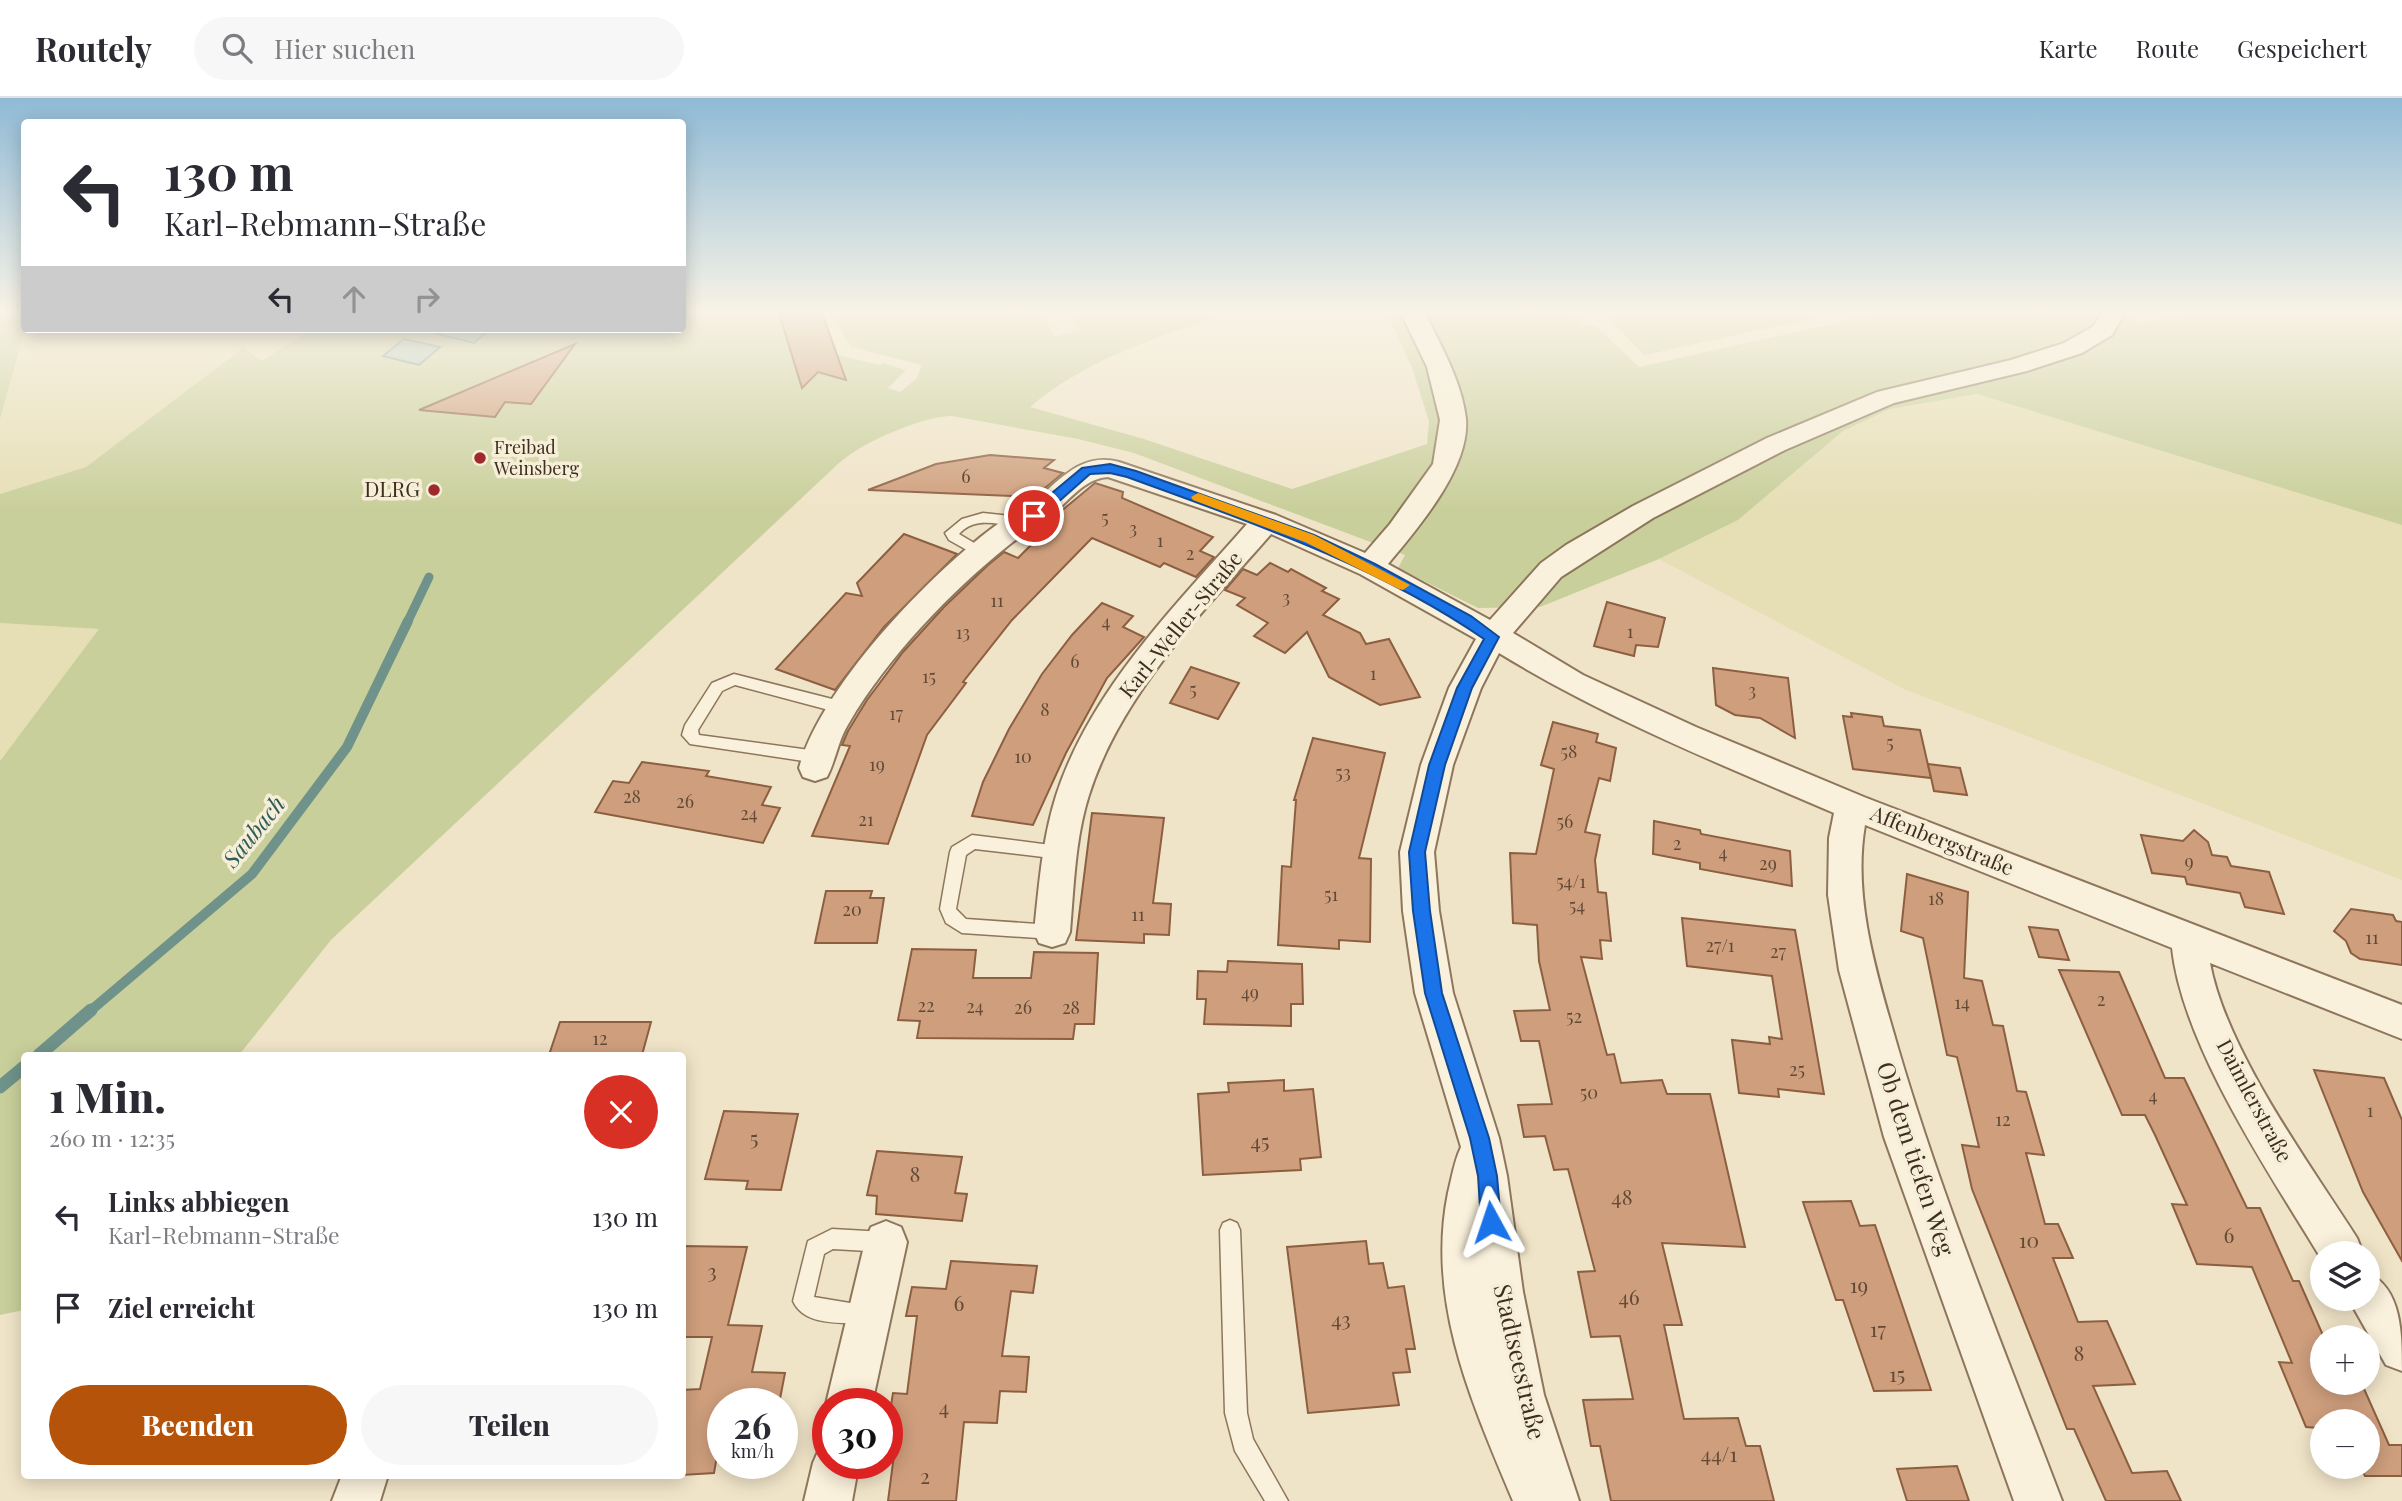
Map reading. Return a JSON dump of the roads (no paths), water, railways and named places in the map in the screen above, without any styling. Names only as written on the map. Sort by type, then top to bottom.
[{"type":"street","points":[[1370,567],[1400,531],[1446,464],[1453,420],[1442,378]]},
{"type":"street","name":"Stadtseestraße","points":[[1555,1501],[1522,1395],[1502,1292],[1488,1176],[1479,1138],[1434,993],[1421,911],[1417,852],[1437,765],[1465,688],[1492,637],[1551,570],[1576,551],[1694,485],[1841,415],[1886,397],[1965,378]]},
{"type":"street","name":"Affenbergstraße","points":[[840,707],[918,610],[1020,521],[1034,516],[1080,475],[1096,468],[1131,474],[1266,521],[1370,567],[1466,619],[1572,683],[1685,736],[1852,806],[2402,1022]]},
{"type":"street","name":"Karl-Weller-Straße","points":[[1052,932],[1060,852],[1079,776],[1101,732],[1136,675],[1266,521]]},
{"type":"street","points":[[816,763],[840,707]]},
{"type":"street","name":"Ob dem tiefen Weg","points":[[1852,806],[1846,838],[1846,895],[1857,970],[1904,1137],[2038,1501]]},
{"type":"street","name":"Daimlerstraße","points":[[2189,939],[2196,979],[2225,1053],[2294,1176],[2335,1241]]},
{"type":"street","name":"Stadtseestraße","points":[[1479,1138],[1465,1213],[1462,1263],[1468,1306],[1493,1398],[1536,1501]]},
{"type":"street","points":[[853,1388],[886,1242]]},
{"type":"street","points":[[2379,1311],[2402,1349]]},
{"type":"street","points":[[356,1501],[364,1479]]},
{"type":"street","points":[[828,1501],[833,1479]]},
{"type":"lane","points":[[816,763],[695,740],[690,735],[690,729],[716,687],[724,681],[734,679],[840,707]]},
{"type":"lane","name":"Karl-Weller-Straße","points":[[1052,932],[962,926],[952,918],[948,909],[958,852],[964,845],[972,842],[1060,852]]},
{"type":"lane","points":[[1230,1230],[1236,1413],[1243,1443],[1276,1501]]},
{"type":"lane","points":[[869,1314],[812,1309],[803,1301],[815,1248],[832,1239],[886,1242]]},
{"type":"waterway","name":"Saubach","points":[[407,623],[429,577]]},
{"type":"waterway","name":"Saubach","points":[[89,1012],[252,874],[347,747],[408,621]]},
{"type":"waterway","name":"Saubach","points":[[42,1052],[91,1010]]},
{"type":"waterway","name":"Saubach","points":[[0,1087],[21,1070]]},
{"type":"place","name":"Freibad Weinsberg","points":[[480,458]]},
{"type":"place","name":"DLRG","points":[[434,490]]}]
